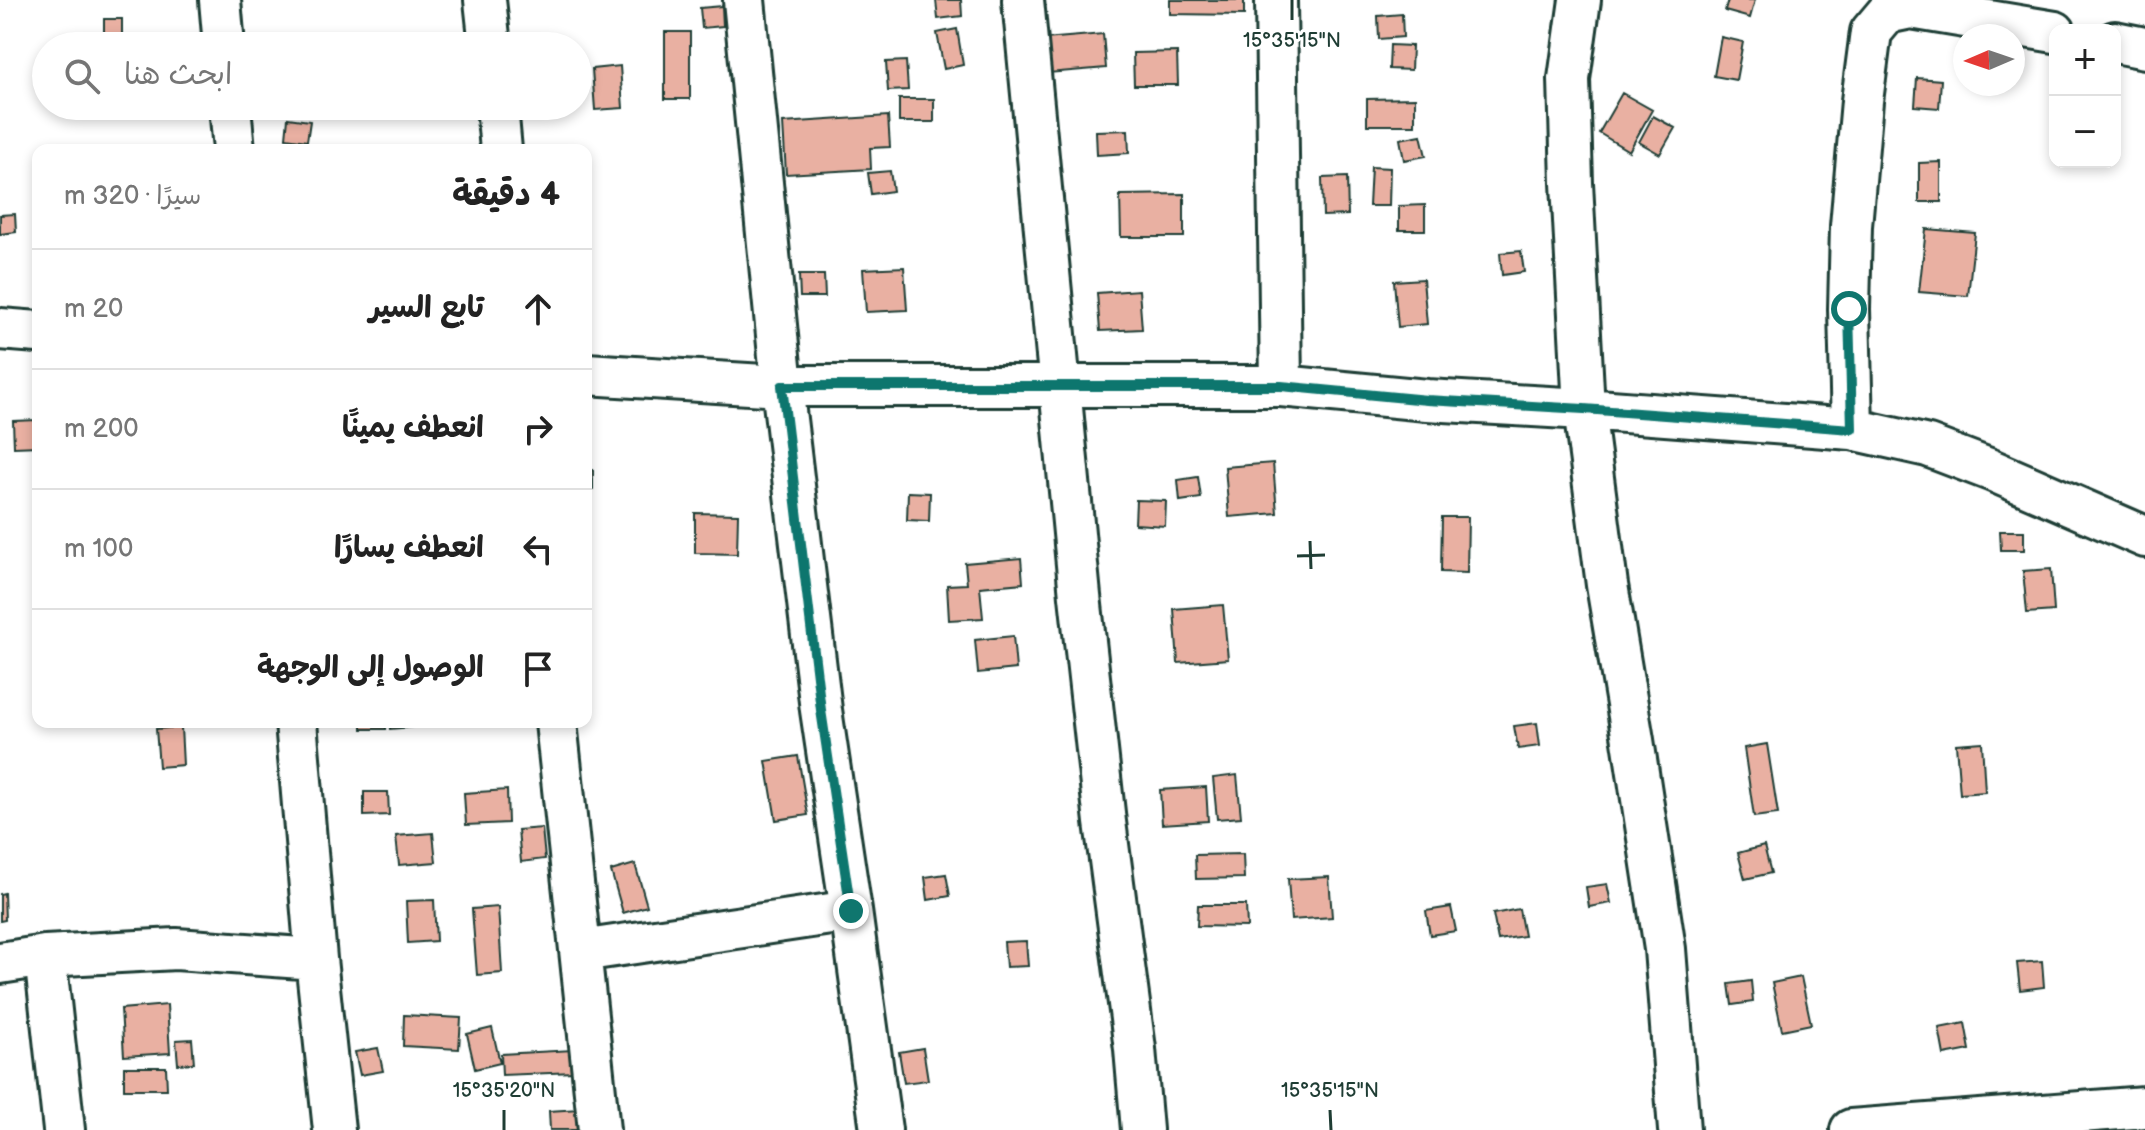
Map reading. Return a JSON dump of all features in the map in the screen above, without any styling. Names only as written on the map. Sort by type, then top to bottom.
[{"type":"street","points":[[220,0],[223,32]]},
{"type":"street","points":[[485,0],[488,32]]},
{"type":"street","points":[[744,0],[782,386],[821,710],[881,1130]]},
{"type":"street","points":[[1023,0],[1081,611],[1135,1049],[1142,1130]]},
{"type":"street","points":[[1276,0],[1281,386]]},
{"type":"street","points":[[1580,0],[1569,79],[1584,409],[1607,585],[1665,949],[1679,1130]]},
{"type":"street","points":[[1852,429],[1849,309],[1851,226],[1871,32],[1887,13],[1911,8],[2049,31]]},
{"type":"street","points":[[2121,43],[2145,48]]},
{"type":"street","points":[[231,120],[233,144]]},
{"type":"street","points":[[498,120],[500,144]]},
{"type":"street","points":[[0,329],[32,332]]},
{"type":"street","points":[[592,374],[782,386],[1281,386],[1427,400],[1852,429],[1928,446],[2145,537]]},
{"type":"street","points":[[297,728],[334,1130]]},
{"type":"street","points":[[557,728],[599,1130]]},
{"type":"street","points":[[581,951],[851,911]]},
{"type":"street","points":[[0,963],[45,956],[176,949],[316,959]]},
{"type":"street","points":[[45,956],[64,1130]]},
{"type":"street","points":[[1851,1130],[2145,1107]]},
{"type":"building","points":[[936,0],[961,0],[962,16],[938,19]]},
{"type":"building","points":[[1170,0],[1244,0],[1244,15],[1170,14]]},
{"type":"building","points":[[1728,0],[1755,0],[1750,18],[1725,11]]},
{"type":"building","points":[[722,6],[723,26],[702,28],[700,8]]},
{"type":"building","points":[[1402,14],[1403,37],[1379,39],[1378,16]]},
{"type":"building","points":[[104,19],[122,19],[122,32],[104,32]]},
{"type":"building","points":[[957,29],[963,65],[944,69],[937,33]]},
{"type":"building","points":[[665,32],[690,32],[690,99],[665,99]]},
{"type":"building","points":[[1103,34],[1106,68],[1048,73],[1045,39]]},
{"type":"building","points":[[1721,37],[1743,42],[1736,80],[1714,76]]},
{"type":"building","points":[[1390,45],[1412,46],[1411,70],[1389,69]]},
{"type":"building","points":[[1177,52],[1178,85],[1134,85],[1133,53]]},
{"type":"building","points":[[906,61],[908,90],[888,91],[886,62]]},
{"type":"building","points":[[620,66],[623,108],[595,110],[592,69]]},
{"type":"building","points":[[1917,78],[1941,80],[1939,108],[1915,106]]},
{"type":"building","points":[[1622,93],[1652,110],[1629,151],[1599,133]]},
{"type":"building","points":[[1415,98],[1415,125],[1367,125],[1367,99]]},
{"type":"building","points":[[899,99],[934,99],[934,122],[899,122]]},
{"type":"building","points":[[888,116],[890,147],[870,148],[871,169],[786,174],[783,123]]},
{"type":"building","points":[[1653,116],[1675,128],[1660,154],[1639,142]]},
{"type":"building","points":[[288,120],[310,121],[307,141],[286,138]]},
{"type":"building","points":[[1128,130],[1129,153],[1097,155],[1096,131]]},
{"type":"building","points":[[1421,135],[1426,156],[1404,160],[1400,139]]},
{"type":"building","points":[[1941,162],[1941,202],[1919,202],[1919,163]]},
{"type":"building","points":[[1371,167],[1390,168],[1389,206],[1369,206]]},
{"type":"building","points":[[890,171],[893,191],[871,194],[868,173]]},
{"type":"building","points":[[1347,177],[1348,215],[1323,216],[1322,178]]},
{"type":"building","points":[[1184,194],[1184,237],[1121,237],[1120,195]]},
{"type":"building","points":[[1425,205],[1425,230],[1399,230],[1399,206]]},
{"type":"building","points":[[15,214],[16,232],[0,234],[0,215]]},
{"type":"building","points":[[1926,229],[1975,233],[1968,296],[1919,292]]},
{"type":"building","points":[[1521,251],[1524,272],[1502,275],[1500,253]]},
{"type":"building","points":[[904,267],[907,310],[866,312],[863,269]]},
{"type":"building","points":[[799,275],[824,275],[825,297],[800,297]]},
{"type":"building","points":[[1423,279],[1427,324],[1398,327],[1394,281]]},
{"type":"building","points":[[1139,290],[1142,329],[1100,331],[1097,293]]},
{"type":"building","points":[[32,420],[32,446],[14,447],[13,421]]},
{"type":"building","points":[[1273,463],[1277,513],[1229,517],[1225,467]]},
{"type":"building","points":[[1198,477],[1201,498],[1180,501],[1178,480]]},
{"type":"building","points":[[908,492],[930,493],[929,521],[907,520]]},
{"type":"building","points":[[1136,500],[1166,501],[1165,526],[1135,524]]},
{"type":"building","points":[[695,513],[738,514],[737,554],[695,553]]},
{"type":"building","points":[[1442,517],[1468,517],[1467,573],[1441,572]]},
{"type":"building","points":[[2000,531],[2024,531],[2024,550],[2001,550]]},
{"type":"building","points":[[1021,558],[1023,583],[980,587],[983,618],[949,620],[947,585],[967,584],[965,563]]},
{"type":"building","points":[[2051,569],[2054,611],[2027,613],[2023,571]]},
{"type":"building","points":[[1223,605],[1228,659],[1178,663],[1174,609]]},
{"type":"building","points":[[1013,636],[1016,669],[978,673],[975,640]]},
{"type":"building","points":[[1537,723],[1540,746],[1518,749],[1514,726]]},
{"type":"building","points":[[181,728],[183,765],[159,767],[156,729]]},
{"type":"building","points":[[1982,742],[1985,792],[1960,794],[1956,744]]},
{"type":"building","points":[[1767,744],[1778,814],[1754,817],[1744,748]]},
{"type":"building","points":[[798,756],[808,815],[776,820],[766,761]]},
{"type":"building","points":[[1237,775],[1241,817],[1217,819],[1213,778]]},
{"type":"building","points":[[1206,787],[1208,821],[1162,824],[1160,790]]},
{"type":"building","points":[[507,790],[508,823],[466,825],[464,793]]},
{"type":"building","points":[[364,792],[388,792],[389,815],[364,816]]},
{"type":"building","points":[[542,828],[545,859],[521,862],[518,830]]},
{"type":"building","points":[[433,833],[436,862],[399,865],[396,836]]},
{"type":"building","points":[[1764,846],[1771,873],[1745,879],[1738,853]]},
{"type":"building","points":[[1243,854],[1244,878],[1196,879],[1195,855]]},
{"type":"building","points":[[635,864],[647,906],[623,913],[611,871]]},
{"type":"building","points":[[946,874],[950,896],[928,900],[925,877]]},
{"type":"building","points":[[1329,877],[1332,917],[1291,920],[1288,879]]},
{"type":"building","points":[[1607,884],[1611,903],[1589,907],[1586,887]]},
{"type":"building","points":[[4,893],[5,920],[0,921],[0,894]]},
{"type":"building","points":[[434,900],[436,941],[408,943],[406,901]]},
{"type":"building","points":[[1198,905],[1246,905],[1247,927],[1197,926]]},
{"type":"building","points":[[498,907],[502,973],[477,975],[472,909]]},
{"type":"building","points":[[1451,907],[1456,931],[1430,935],[1426,911]]},
{"type":"building","points":[[1519,909],[1524,936],[1498,940],[1493,914]]},
{"type":"building","points":[[1026,941],[1028,966],[1006,967],[1004,942]]},
{"type":"building","points":[[2042,961],[2044,987],[2020,990],[2017,963]]},
{"type":"building","points":[[1801,977],[1811,1024],[1782,1030],[1772,983]]},
{"type":"building","points":[[1751,981],[1753,1002],[1732,1005],[1729,984]]},
{"type":"building","points":[[167,1005],[170,1053],[124,1056],[121,1009]]},
{"type":"building","points":[[404,1015],[461,1018],[459,1049],[403,1046]]},
{"type":"building","points":[[1965,1023],[1970,1050],[1944,1055],[1939,1028]]},
{"type":"building","points":[[492,1028],[500,1063],[475,1069],[467,1034]]},
{"type":"building","points":[[192,1039],[194,1063],[178,1064],[176,1040]]},
{"type":"building","points":[[378,1048],[383,1071],[360,1075],[355,1052]]},
{"type":"building","points":[[923,1048],[928,1080],[904,1083],[899,1052]]},
{"type":"building","points":[[573,1050],[574,1072],[502,1075],[501,1054]]},
{"type":"building","points":[[124,1067],[166,1067],[167,1089],[124,1089]]},
{"type":"building","points":[[579,1109],[580,1130],[550,1130],[549,1111]]},
{"type":"route","points":[[851,911],[821,710],[782,386],[1281,386],[1427,400],[1852,429],[1849,309]]}]
